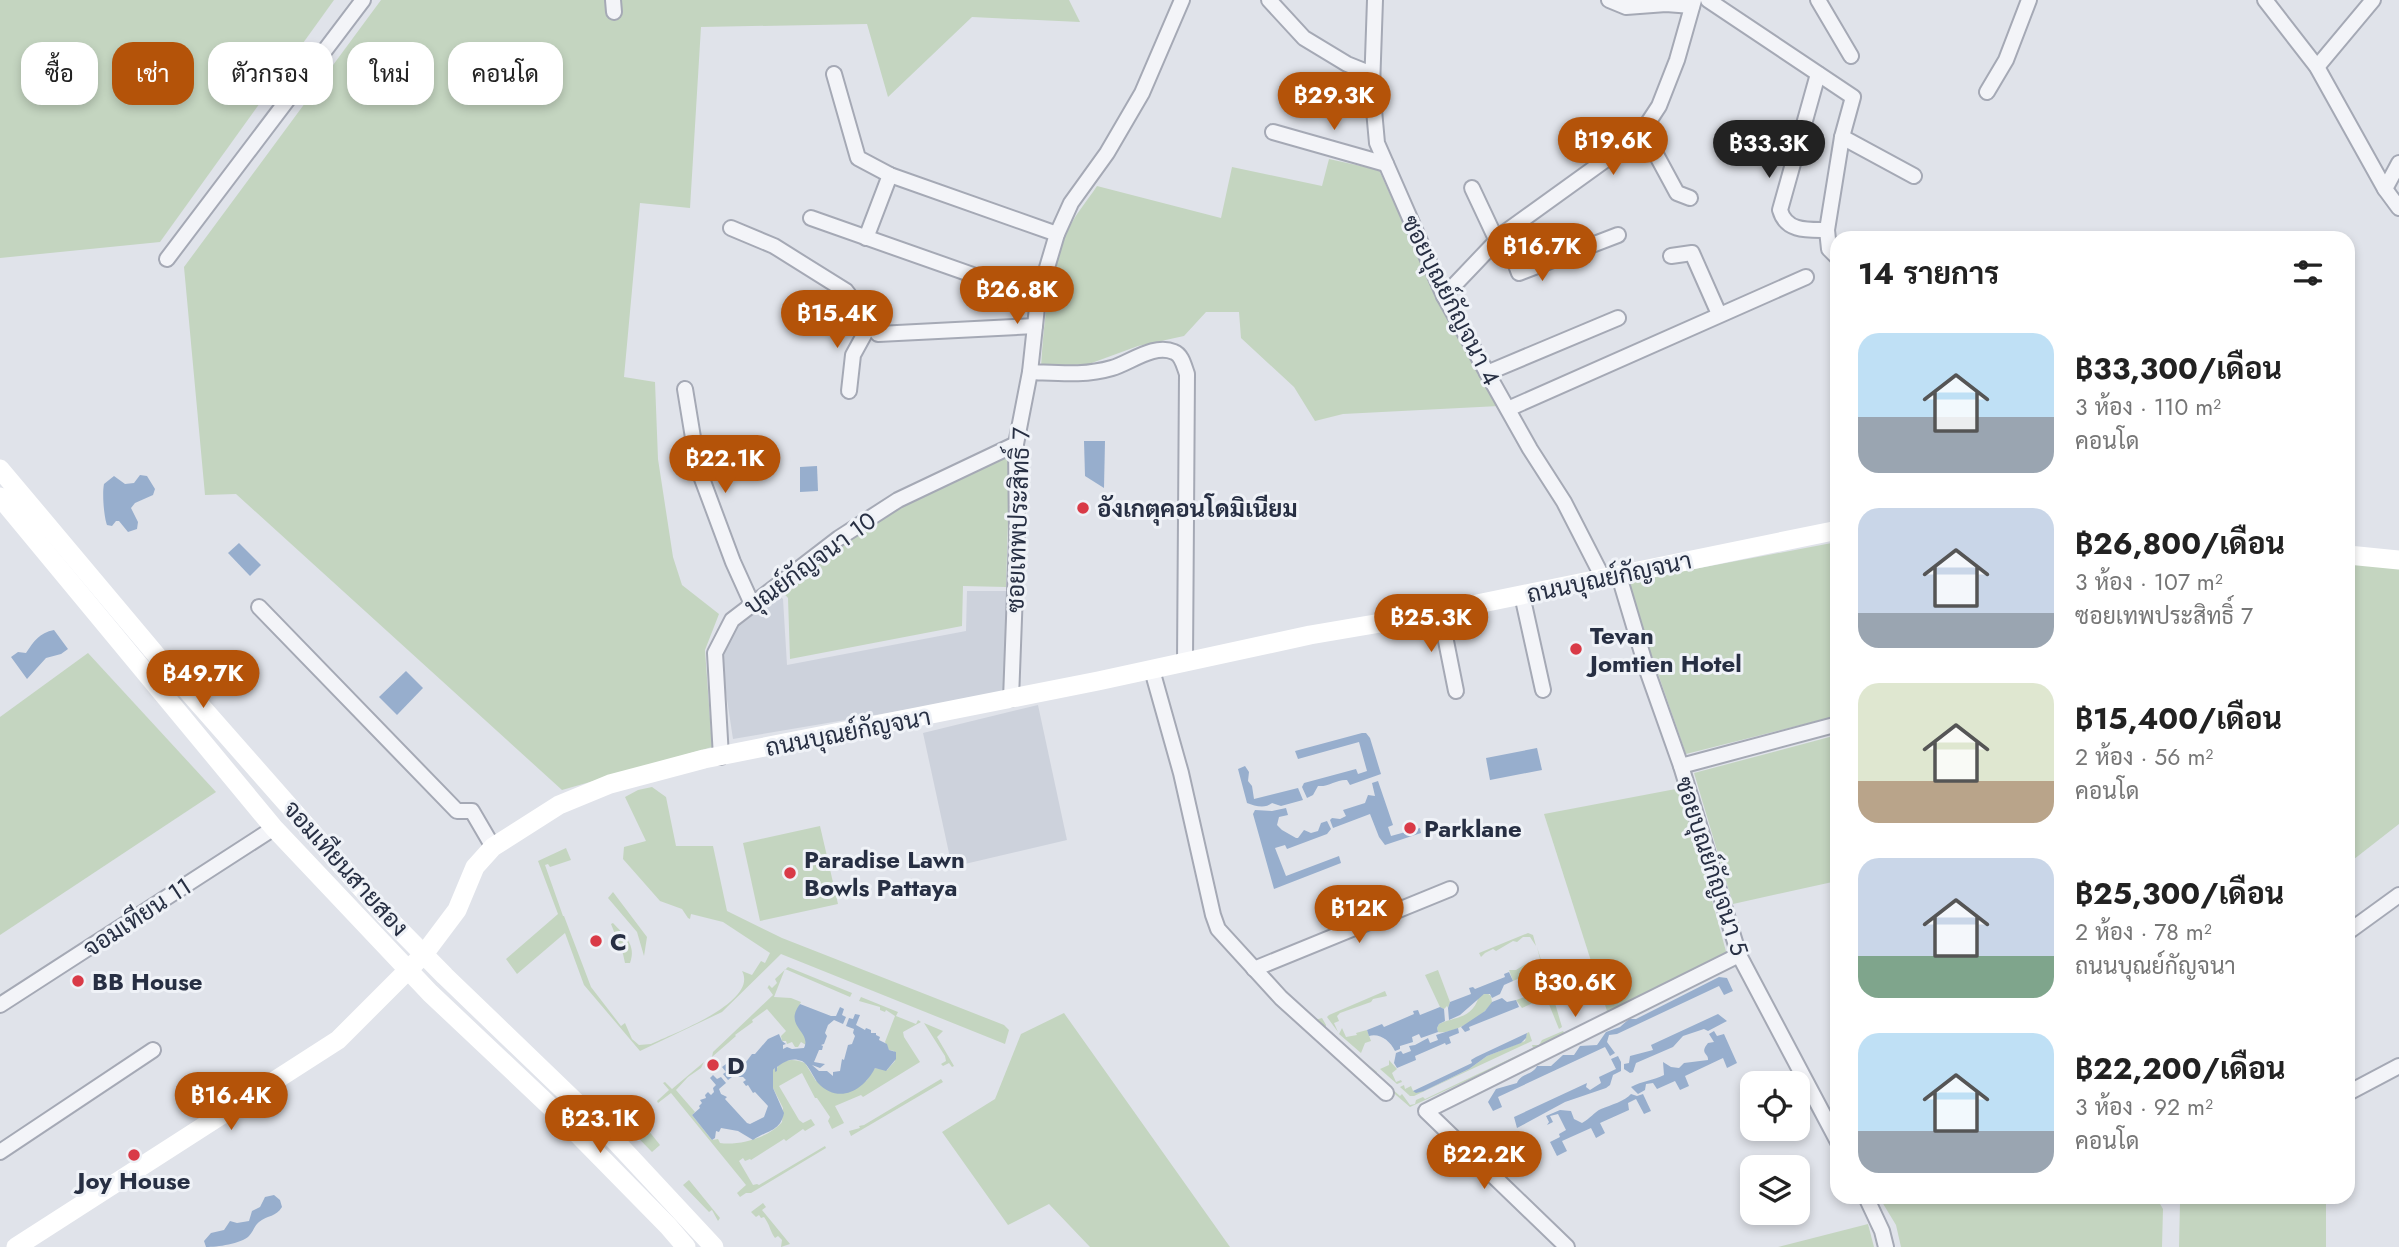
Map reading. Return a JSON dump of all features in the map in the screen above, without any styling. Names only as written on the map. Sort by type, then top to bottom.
[{"type":"street","points":[[167,259],[363,0]]},
{"type":"street","name":"ซอยเทพประสิทธิ์ 7","points":[[1011,699],[1017,538],[1016,444],[1030,372],[1038,298],[1057,234],[1071,203],[1107,153],[1142,93],[1182,0]]},
{"type":"street","points":[[1269,0],[1304,38],[1346,64],[1372,74]]},
{"type":"street","name":"ซอยบุณย์กัญจนา 4","points":[[1375,0],[1372,74],[1377,143],[1444,296],[1530,449],[1611,577]]},
{"type":"street","points":[[1444,296],[1500,236],[1640,135],[1659,106],[1677,60],[1693,3],[1636,8],[1609,0]]},
{"type":"street","points":[[1708,0],[1853,97],[1842,136],[1827,230],[1830,250]]},
{"type":"street","points":[[1818,0],[1851,56]]},
{"type":"street","points":[[1987,92],[2006,60],[2029,0]]},
{"type":"street","points":[[2317,67],[2373,0]]},
{"type":"street","points":[[2268,1],[2317,67],[2385,189],[2399,208]]},
{"type":"street","points":[[834,74],[859,158],[890,175],[1057,234]]},
{"type":"street","points":[[1818,74],[1780,210],[1783,219],[1791,226],[1806,230],[1827,230]]},
{"type":"street","points":[[1273,132],[1386,164]]},
{"type":"street","points":[[1640,135],[1651,145],[1677,193],[1690,198]]},
{"type":"street","points":[[1842,136],[1914,176]]},
{"type":"street","points":[[2385,189],[2399,163]]},
{"type":"street","points":[[866,238],[890,175]]},
{"type":"street","points":[[1472,188],[1519,273],[1618,235]]},
{"type":"street","points":[[811,218],[1038,298]]},
{"type":"street","points":[[731,228],[774,246],[846,291],[878,334],[1035,326]]},
{"type":"street","points":[[1671,256],[1692,253],[1719,314]]},
{"type":"street","points":[[1508,409],[1807,277]]},
{"type":"street","points":[[1488,373],[1618,318]]},
{"type":"street","points":[[849,391],[853,355],[870,324]]},
{"type":"street","points":[[1030,372],[1082,374],[1112,368],[1159,350],[1173,351],[1181,358],[1187,374],[1185,660]]},
{"type":"street","points":[[685,389],[698,468],[733,562],[752,604]]},
{"type":"street","name":"บุณย์กัญจนา 10","points":[[721,757],[715,653],[732,620],[839,538],[898,500],[1016,444]]},
{"type":"street","name":"จอมเทียนสายสอง","points":[[0,469],[11,501],[274,828],[407,970],[556,1112],[686,1247]]},
{"type":"street","name":"จอมเทียนสายสอง","points":[[11,501],[163,663],[384,914],[605,1130],[714,1247]]},
{"type":"street","name":"ถนนบุณย์กัญจนา","points":[[16,1247],[338,1040],[424,954],[457,910],[475,867],[493,847],[559,805],[610,784],[704,759],[1830,532]]},
{"type":"street","points":[[2355,556],[2399,560]]},
{"type":"street","name":"ซอยบุณย์กัญจนา 5","points":[[1611,577],[1681,766],[1739,956],[1830,1127]]},
{"type":"street","points":[[1522,595],[1543,690]]},
{"type":"street","points":[[259,607],[457,811],[472,811],[493,847]]},
{"type":"street","points":[[1440,611],[1456,691]]},
{"type":"street","points":[[1152,670],[1186,793],[1218,929],[1281,998],[1386,1093]]},
{"type":"street","points":[[1681,766],[1830,726]]},
{"type":"street","name":"จอมเทียน 11","points":[[0,1005],[274,828]]},
{"type":"street","points":[[308,865],[327,847]]},
{"type":"street","points":[[1254,969],[1450,889]]},
{"type":"street","points":[[2355,927],[2399,895]]},
{"type":"street","points":[[1567,1247],[1426,1111],[1739,956]]},
{"type":"street","points":[[0,1152],[153,1050]]},
{"type":"street","points":[[2355,1089],[2399,1066]]},
{"type":"street","points":[[1869,1204],[1886,1247]]},
{"type":"shaded area","points":[[967,591],[1009,591],[1006,693],[733,739],[720,653],[737,622],[777,593],[783,599],[787,665],[966,631]]},
{"type":"shaded area","points":[[1038,705],[1067,840],[952,867],[923,733]]},
{"type":"green space","points":[[0,0],[334,0],[304,42],[208,42],[208,105],[259,105],[160,242],[0,258]]},
{"type":"green space","points":[[381,0],[1069,0],[1080,22],[972,17],[888,97],[867,24],[701,27],[690,208],[640,203],[624,377],[655,382],[658,459],[673,557],[682,585],[719,614],[705,650],[712,747],[562,790],[236,494],[205,495],[184,267],[304,105],[333,105],[333,65],[347,46],[347,105],[434,105],[434,42],[350,42]]},
{"type":"green space","points":[[1329,159],[1379,170],[1441,306],[1499,406],[1343,414],[1315,421],[1294,387],[1241,338],[1239,312],[1206,312],[1184,336],[1138,346],[1089,364],[1041,367],[1046,315],[1055,265],[1070,226],[1097,186],[1221,218],[1232,167],[1322,186]]},
{"type":"green space","points":[[1010,452],[1006,587],[963,586],[962,626],[790,659],[788,598],[780,589],[894,507]]},
{"type":"green space","points":[[1830,543],[1830,718],[1686,754],[1626,582]]},
{"type":"green space","points":[[2355,562],[2399,566],[2399,824],[2355,858]]},
{"type":"green space","points":[[88,653],[216,792],[0,935],[0,717]]},
{"type":"green space","points":[[1830,737],[1830,883],[1733,904],[1694,773]]},
{"type":"green space","points":[[652,787],[666,797],[676,846],[713,846],[727,911],[782,938],[1004,1025],[1009,1030],[1005,1044],[781,954],[722,1012],[640,1051],[584,985],[565,933],[517,974],[506,959],[558,914],[538,861],[566,848],[571,860],[550,867],[545,865],[563,916],[591,987],[621,1026],[625,1023],[632,1039],[639,1045],[651,1044],[711,1015],[738,994],[744,983],[742,971],[752,975],[761,961],[765,963],[770,953],[723,922],[691,914],[690,919],[682,909],[660,901],[623,859],[624,847],[646,841],[625,797]]},
{"type":"green space","points":[[1681,788],[1727,955],[1607,1011],[1544,814]]},
{"type":"green space","name":"Paradise Lawn Bowls Pattaya","points":[[820,826],[838,904],[760,921],[743,843]]},
{"type":"green space","points":[[613,892],[647,937],[644,956],[637,932],[608,898]]},
{"type":"green space","points":[[613,923],[631,946],[630,963],[625,963],[611,924]]},
{"type":"green space","points":[[1528,933],[1533,935],[1536,946],[1530,937],[1523,937],[1481,957],[1479,953]]},
{"type":"green space","points":[[1537,947],[1542,963],[1532,968],[1536,980],[1545,977],[1547,981],[1538,985],[1543,996],[1552,993],[1562,1027],[1559,1029],[1546,997],[1522,1008],[1516,1000],[1530,995],[1528,991],[1534,988],[1530,980],[1524,981],[1522,977],[1513,981],[1509,970],[1516,970],[1529,962],[1531,965],[1540,959]]},
{"type":"green space","points":[[788,967],[852,993],[850,997],[786,969]]},
{"type":"green space","points":[[785,970],[774,997],[791,998],[801,1002],[798,1013],[806,1045],[801,1042],[795,1047],[792,1042],[787,1044],[782,1041],[781,1036],[786,1031],[767,1009],[712,1057],[713,1052],[773,995],[767,989],[769,985],[772,988],[777,983],[775,979]]},
{"type":"green space","points":[[1438,970],[1450,1002],[1448,1008],[1447,1006],[1444,1009],[1440,1007],[1425,975]]},
{"type":"green space","points":[[1385,991],[1387,996],[1340,1013],[1337,1016],[1339,1021],[1334,1023],[1338,1032],[1327,1017],[1329,1015]]},
{"type":"green space","points":[[1487,993],[1492,1002],[1483,1013],[1459,1028],[1438,1032],[1439,1024],[1467,1013],[1476,1004],[1479,996]]},
{"type":"green space","points":[[861,997],[898,1012],[896,1016],[916,1024],[918,1020],[921,1022],[903,1032],[920,1062],[863,1097],[861,1095],[835,1106],[844,1123],[832,1129],[828,1121],[830,1117],[815,1098],[802,1073],[779,1086],[799,1120],[803,1123],[811,1119],[815,1125],[805,1131],[803,1129],[786,1141],[784,1139],[751,1160],[745,1161],[743,1158],[739,1161],[753,1185],[759,1185],[825,1146],[826,1148],[740,1197],[737,1193],[746,1185],[671,1093],[658,1103],[669,1090],[663,1083],[672,1089],[704,1062],[701,1068],[676,1090],[695,1112],[692,1115],[712,1140],[718,1139],[720,1143],[736,1143],[762,1136],[782,1122],[783,1108],[773,1088],[773,1070],[775,1068],[775,1072],[780,1064],[792,1060],[805,1063],[816,1081],[866,1081],[875,1068],[887,1070],[895,1061],[894,1051],[889,1050],[885,1042],[895,1016],[886,1010],[880,1010],[880,1007],[859,1001]]},
{"type":"green space","points":[[1064,1013],[1230,1247],[1090,1247],[1049,1204],[1008,1225],[942,1132],[995,1099],[1021,1034]]},
{"type":"green space","points":[[1322,1018],[1326,1030],[1333,1033],[1331,1035],[1377,1072],[1376,1075],[1400,1096],[1402,1094],[1410,1105],[1533,1048],[1532,1045],[1539,1045],[1542,1040],[1563,1031],[1566,1035],[1410,1107],[1314,1025],[1315,1020]]},
{"type":"green space","points":[[924,1023],[943,1031],[937,1037],[954,1066],[949,1063],[943,1066],[941,1064],[946,1061],[945,1056]]},
{"type":"green space","points":[[1342,1028],[1346,1037],[1367,1030],[1371,1041],[1365,1043],[1361,1053],[1339,1034]]},
{"type":"green space","points":[[1529,1032],[1532,1041],[1414,1096],[1410,1096],[1400,1087],[1404,1085],[1405,1089],[1411,1086],[1413,1091],[1424,1091],[1469,1069],[1487,1056],[1525,1041]]},
{"type":"green space","points":[[1389,1060],[1397,1069],[1392,1073],[1396,1082],[1402,1082],[1397,1084],[1380,1069],[1389,1065]]},
{"type":"green space","points":[[941,1079],[943,1082],[851,1136],[849,1131],[860,1128],[859,1126]]},
{"type":"green space","points":[[625,1101],[660,1145],[652,1152],[612,1111]]},
{"type":"green space","points":[[689,1180],[720,1218],[718,1221],[712,1210],[709,1212],[683,1185]]},
{"type":"green space","points":[[763,1203],[766,1207],[762,1210],[790,1244],[781,1247],[782,1240],[778,1236],[775,1238],[764,1217],[756,1217],[751,1212]]},
{"type":"green space","points":[[1883,1204],[2160,1204],[2163,1209],[2162,1247],[1901,1247],[1896,1225]]},
{"type":"green space","points":[[2180,1204],[2326,1204],[2326,1247],[2179,1247]]},
{"type":"green space","points":[[1868,1224],[1874,1247],[1778,1247]]},
{"type":"water","points":[[1084,441],[1105,441],[1104,488],[1085,476]]},
{"type":"water","points":[[817,466],[818,491],[800,492],[800,467]]},
{"type":"water","points":[[140,475],[147,476],[155,489],[153,495],[135,503],[131,508],[138,522],[137,529],[128,532],[119,521],[112,526],[107,525],[104,484],[114,476],[125,484],[134,483]]},
{"type":"water","points":[[239,543],[261,565],[250,576],[228,553]]},
{"type":"water","points":[[54,630],[68,649],[46,658],[27,679],[11,657],[18,652],[26,653],[37,638]]},
{"type":"water","points":[[406,671],[423,688],[397,715],[379,697]]},
{"type":"water","points":[[1366,733],[1370,738],[1381,774],[1350,785],[1347,780],[1343,780],[1318,786],[1313,795],[1307,798],[1302,787],[1304,783],[1356,769],[1358,774],[1367,771],[1359,742],[1298,759],[1295,751]]},
{"type":"water","points":[[1537,748],[1542,770],[1490,780],[1486,758]]},
{"type":"water","points":[[1245,766],[1249,772],[1248,781],[1252,786],[1254,799],[1298,788],[1303,800],[1281,806],[1272,803],[1260,806],[1247,803],[1238,769]]},
{"type":"water","points":[[1378,781],[1393,825],[1388,827],[1391,836],[1420,828],[1421,833],[1385,845],[1370,814],[1333,828],[1330,820],[1332,818],[1340,819],[1346,816],[1343,810],[1365,803],[1368,795],[1375,796],[1372,783]]},
{"type":"water","points":[[1286,808],[1288,815],[1279,817],[1277,825],[1296,838],[1304,830],[1311,833],[1318,831],[1321,823],[1327,821],[1331,829],[1327,834],[1287,849],[1285,845],[1275,848],[1286,876],[1339,856],[1341,863],[1274,889],[1253,814],[1255,810]]},
{"type":"water","points":[[1509,972],[1513,981],[1504,985],[1500,994],[1492,998],[1490,994],[1484,994],[1460,1015],[1449,1020],[1450,1002],[1471,994],[1469,988],[1475,989],[1505,977],[1504,974]]},
{"type":"water","points":[[1719,977],[1727,978],[1733,991],[1724,995],[1719,986],[1617,1034],[1609,1035],[1607,1042],[1615,1053],[1610,1056],[1605,1047],[1498,1097],[1502,1107],[1493,1111],[1488,1102],[1496,1089],[1517,1083],[1537,1066],[1551,1066],[1563,1055],[1574,1055],[1580,1046],[1597,1045],[1606,1032],[1620,1027],[1629,1019],[1636,1019]]},
{"type":"water","points":[[1502,998],[1507,1002],[1516,1000],[1519,1007],[1469,1027],[1470,1030],[1465,1032],[1461,1027],[1485,1011],[1492,1002]]},
{"type":"water","points":[[800,1004],[831,1016],[836,1016],[840,1007],[844,1009],[842,1015],[846,1017],[843,1024],[834,1020],[828,1025],[825,1033],[827,1036],[821,1045],[822,1050],[819,1050],[814,1062],[825,1064],[820,1068],[812,1065],[819,1071],[827,1071],[833,1076],[833,1072],[840,1071],[848,1045],[852,1044],[855,1036],[854,1029],[846,1026],[849,1018],[853,1019],[855,1014],[860,1015],[856,1025],[876,1033],[889,1050],[896,1052],[896,1059],[886,1071],[875,1068],[858,1088],[842,1094],[826,1090],[802,1061],[786,1061],[777,1067],[777,1071],[775,1072],[775,1068],[773,1070],[773,1088],[784,1113],[779,1124],[753,1140],[738,1131],[721,1128],[719,1132],[716,1131],[712,1140],[692,1115],[700,1108],[700,1100],[706,1098],[708,1092],[711,1095],[714,1092],[716,1085],[710,1078],[713,1075],[717,1079],[721,1077],[726,1083],[719,1089],[721,1094],[727,1097],[725,1099],[747,1123],[764,1117],[768,1106],[746,1086],[743,1077],[736,1074],[728,1080],[722,1067],[726,1064],[732,1071],[739,1069],[743,1060],[746,1062],[768,1039],[779,1034],[786,1044],[783,1049],[804,1048],[804,1037],[795,1018]]},
{"type":"water","points":[[1440,1007],[1444,1009],[1445,1021],[1439,1024],[1438,1032],[1421,1038],[1419,1034],[1412,1037],[1413,1042],[1400,1046],[1400,1049],[1395,1051],[1381,1037],[1369,1036],[1367,1030],[1382,1024],[1384,1027],[1414,1014],[1413,1011],[1418,1010],[1420,1015]]},
{"type":"water","points":[[1718,1014],[1727,1021],[1708,1031],[1704,1029],[1683,1036],[1673,1047],[1636,1063],[1633,1072],[1624,1069],[1630,1056],[1653,1050],[1651,1045]]},
{"type":"water","points":[[1458,1028],[1459,1033],[1449,1037],[1451,1043],[1415,1056],[1416,1060],[1397,1068],[1394,1063],[1396,1053],[1411,1051],[1409,1046],[1428,1038],[1430,1043],[1438,1040],[1436,1035]]},
{"type":"water","points":[[1714,1031],[1717,1036],[1724,1034],[1737,1063],[1727,1068],[1723,1058],[1685,1076],[1689,1086],[1680,1090],[1675,1081],[1657,1089],[1653,1083],[1646,1084],[1645,1090],[1638,1094],[1631,1087],[1664,1075],[1663,1062],[1679,1068],[1684,1063],[1708,1060],[1704,1049],[1708,1043],[1714,1042],[1709,1034]]},
{"type":"water","points":[[1527,1033],[1521,1043],[1487,1056],[1469,1069],[1424,1091],[1413,1091],[1472,1063],[1471,1060],[1476,1057]]},
{"type":"water","points":[[1618,1056],[1621,1071],[1613,1075],[1606,1088],[1565,1102],[1517,1128],[1514,1117],[1587,1083],[1586,1087],[1590,1090],[1601,1083],[1599,1077],[1616,1069],[1611,1059]]},
{"type":"water","points":[[1631,1094],[1643,1094],[1651,1111],[1644,1114],[1636,1099],[1628,1103],[1629,1110],[1600,1123],[1605,1133],[1596,1138],[1591,1128],[1562,1141],[1567,1151],[1557,1156],[1550,1142],[1566,1130],[1558,1114],[1550,1116],[1553,1122],[1547,1125],[1549,1122],[1546,1116],[1560,1110],[1571,1111],[1574,1119],[1582,1123],[1599,1110],[1622,1101]]},
{"type":"water","points":[[274,1195],[280,1200],[282,1207],[277,1213],[259,1222],[249,1236],[235,1243],[206,1247],[204,1241],[211,1233],[224,1230],[230,1221],[249,1221],[252,1211],[260,1207],[265,1197]]},
{"type":"place","name":"อังเกตุคอนโดมิเนียม","points":[[1083,508]]},
{"type":"place","name":"Tevan Jomtien Hotel","points":[[1576,649]]},
{"type":"place","name":"Parklane","points":[[1410,828]]},
{"type":"place","name":"Paradise Lawn Bowls Pattaya","points":[[790,873]]},
{"type":"place","name":"C","points":[[596,941]]},
{"type":"place","name":"BB House","points":[[78,981]]},
{"type":"place","name":"D","points":[[713,1065]]},
{"type":"place","name":"Joy House","points":[[134,1155]]}]
